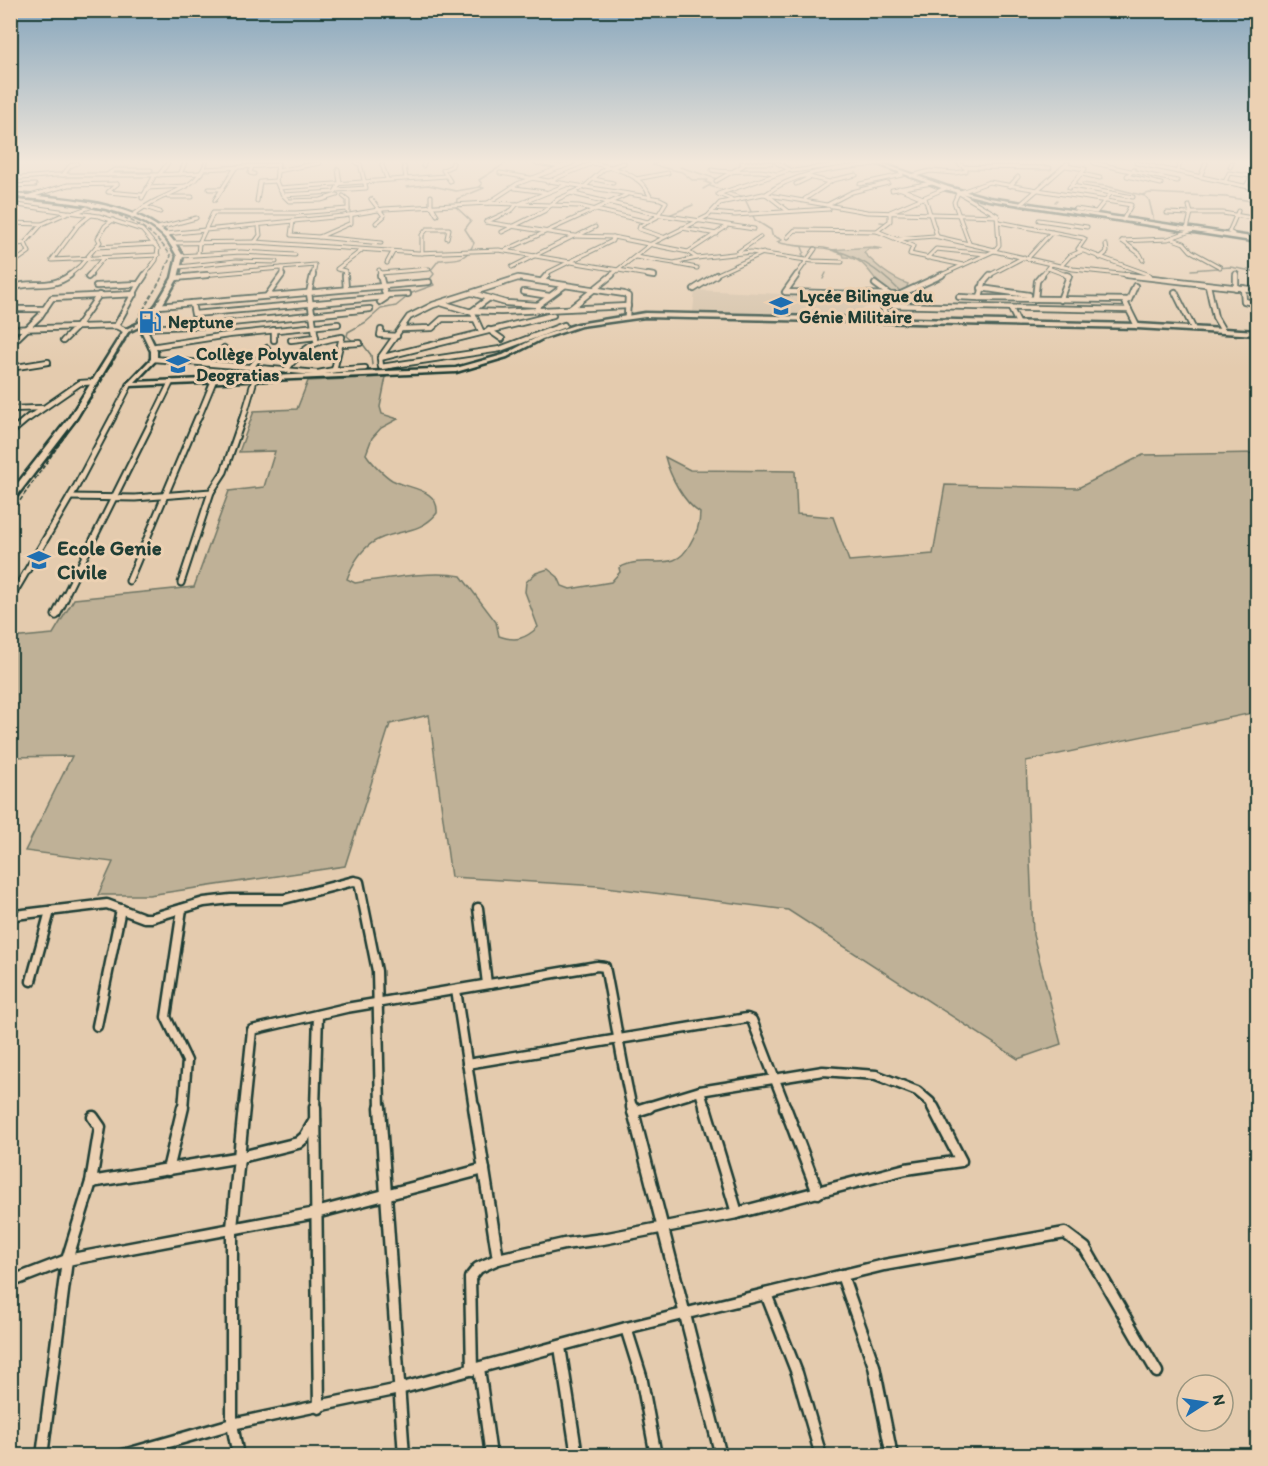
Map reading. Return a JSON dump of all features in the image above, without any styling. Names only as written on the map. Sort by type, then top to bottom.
[{"type":"main road","points":[[11,499],[58,439],[126,331],[142,326],[159,306],[175,278],[180,255],[174,243],[163,231]]},
{"type":"main road","points":[[1204,231],[1257,239]]},
{"type":"main road","points":[[130,384],[460,369],[505,356],[566,326],[653,315],[1137,326],[1222,329],[1257,333]]},
{"type":"main road","points":[[130,384],[154,359],[142,326]]},
{"type":"street","points":[[10,245],[25,243],[35,231]]},
{"type":"street","points":[[73,231],[52,259],[158,255]]},
{"type":"street","points":[[10,289],[18,284],[49,286],[60,283],[87,258],[96,247],[103,231]]},
{"type":"street","points":[[116,326],[158,255],[155,244],[143,231]]},
{"type":"street","points":[[166,234],[191,231]]},
{"type":"street","points":[[198,254],[199,243],[204,231]]},
{"type":"street","points":[[255,242],[260,235],[260,231]]},
{"type":"street","points":[[292,231],[291,235],[381,243]]},
{"type":"street","points":[[319,237],[332,231]]},
{"type":"street","points":[[422,253],[422,235],[425,231]]},
{"type":"street","points":[[447,238],[448,231]]},
{"type":"street","points":[[512,267],[585,231]]},
{"type":"street","points":[[644,231],[663,237]]},
{"type":"street","points":[[572,308],[651,244],[674,231]]},
{"type":"street","points":[[702,231],[718,234]]},
{"type":"street","points":[[688,252],[721,231]]},
{"type":"street","points":[[788,237],[794,231]]},
{"type":"street","points":[[878,231],[913,246],[909,254],[963,265]]},
{"type":"street","points":[[936,231],[937,236]]},
{"type":"street","points":[[965,231],[969,243]]},
{"type":"street","points":[[886,321],[883,305],[885,301],[995,250],[1000,242],[999,231]]},
{"type":"street","points":[[1048,231],[1084,238],[1077,248],[1082,251],[1155,279]]},
{"type":"street","points":[[1143,260],[1141,255],[1122,241],[1171,238],[1183,236],[1188,231]]},
{"type":"street","points":[[1229,231],[1233,234],[1232,236]]},
{"type":"street","points":[[506,250],[542,232],[613,237],[688,252],[697,258]]},
{"type":"street","points":[[980,298],[981,288],[1001,267],[1026,257],[1052,232]]},
{"type":"street","points":[[897,239],[917,235],[937,236],[1061,266],[1257,290]]},
{"type":"street","points":[[542,281],[549,272],[612,241],[613,237]]},
{"type":"street","points":[[736,253],[760,237]]},
{"type":"street","points":[[1171,238],[1184,243],[1191,251],[1221,267]]},
{"type":"street","points":[[174,243],[255,242],[422,253],[506,250],[654,276]]},
{"type":"street","points":[[10,265],[30,250],[25,243]]},
{"type":"street","points":[[96,247],[155,244]]},
{"type":"street","points":[[447,252],[450,245]]},
{"type":"street","points":[[1100,258],[1107,252],[1106,245]]},
{"type":"street","points":[[814,249],[785,292],[897,295]]},
{"type":"street","points":[[927,258],[936,249],[986,254]]},
{"type":"street","points":[[346,289],[345,271],[337,269],[361,250]]},
{"type":"street","points":[[480,258],[484,251]]},
{"type":"street","points":[[1061,266],[1070,256],[1082,251]]},
{"type":"street","points":[[180,255],[241,252],[295,255]]},
{"type":"street","points":[[387,263],[393,252]]},
{"type":"street","points":[[674,263],[736,253],[763,253],[807,261],[843,262]]},
{"type":"street","points":[[694,289],[703,281],[740,266],[763,253]]},
{"type":"street","points":[[635,257],[697,268]]},
{"type":"street","points":[[88,277],[103,258]]},
{"type":"street","points":[[179,267],[236,261],[276,262]]},
{"type":"street","points":[[1034,298],[1038,278],[1052,263]]},
{"type":"street","points":[[175,278],[315,265],[309,293],[316,339]]},
{"type":"street","points":[[267,297],[282,277],[282,268]]},
{"type":"street","points":[[1048,268],[1069,276],[1060,300]]},
{"type":"street","points":[[386,296],[380,272],[429,269]]},
{"type":"street","points":[[1236,273],[1236,288]]},
{"type":"street","points":[[505,274],[564,286],[626,294],[627,317]]},
{"type":"street","points":[[518,278],[433,305],[409,317],[380,358],[381,368],[503,348],[566,326],[549,309]]},
{"type":"street","points":[[487,281],[498,285]]},
{"type":"street","points":[[159,306],[429,282]]},
{"type":"street","points":[[96,286],[140,284]]},
{"type":"street","points":[[874,284],[891,295]]},
{"type":"street","points":[[1208,285],[1215,316],[1222,329]]},
{"type":"street","points":[[441,303],[456,309],[472,311],[501,312],[538,308],[549,296],[564,286]]},
{"type":"street","points":[[959,297],[1128,300],[1135,286]]},
{"type":"street","points":[[981,288],[1034,298]]},
{"type":"street","points":[[1243,288],[1244,301],[1257,304]]},
{"type":"street","points":[[524,292],[549,296]]},
{"type":"street","points":[[1175,292],[1178,294],[1178,301],[1192,328]]},
{"type":"street","points":[[472,293],[488,299],[549,309],[628,306]]},
{"type":"street","points":[[10,345],[45,309],[53,297],[135,294]]},
{"type":"street","points":[[192,303],[194,314],[408,294]]},
{"type":"street","points":[[63,341],[76,328],[99,295]]},
{"type":"street","points":[[380,302],[386,296]]},
{"type":"street","points":[[255,298],[257,332]]},
{"type":"street","points":[[472,311],[488,299]]},
{"type":"street","points":[[1124,300],[1137,326]]},
{"type":"street","points":[[424,303],[433,305]]},
{"type":"street","points":[[883,305],[1129,310]]},
{"type":"street","points":[[10,309],[45,309]]},
{"type":"street","points":[[142,326],[257,320],[370,309]]},
{"type":"street","points":[[1011,309],[1018,323]]},
{"type":"street","points":[[472,311],[481,332]]},
{"type":"street","points":[[380,358],[554,315]]},
{"type":"street","points":[[401,329],[431,329],[442,319],[474,319]]},
{"type":"street","points":[[151,347],[257,332],[338,324]]},
{"type":"street","points":[[10,329],[116,326],[126,331]]},
{"type":"street","points":[[274,330],[274,340]]},
{"type":"street","points":[[381,330],[380,335],[397,336]]},
{"type":"street","points":[[489,330],[502,339]]},
{"type":"street","points":[[291,339],[342,337],[334,370]]},
{"type":"street","points":[[286,370],[316,339]]},
{"type":"street","points":[[342,344],[360,343]]},
{"type":"street","points":[[207,363],[224,348]]},
{"type":"street","points":[[251,367],[267,348]]},
{"type":"street","points":[[154,359],[318,373],[365,368]]},
{"type":"street","points":[[10,368],[48,362]]},
{"type":"street","points":[[181,583],[211,492],[216,488],[227,461],[255,378]]},
{"type":"street","points":[[129,581],[214,380]]},
{"type":"street","points":[[10,433],[41,408],[80,383],[96,382]]},
{"type":"street","points":[[56,615],[116,498],[171,382]]},
{"type":"street","points":[[10,599],[70,497],[130,384]]},
{"type":"street","points":[[10,409],[41,408]]},
{"type":"street","points":[[70,497],[116,498],[211,492]]},
{"type":"street","points":[[10,913],[50,911],[98,904],[121,909],[144,918],[212,901],[277,900],[299,897],[357,880],[376,964],[380,1109],[404,1455]]},
{"type":"street","points":[[97,1026],[121,909]]},
{"type":"street","points":[[168,1170],[182,1115],[187,1061],[186,1054],[168,1029],[166,1017],[182,909]]},
{"type":"street","points":[[478,909],[487,984]]},
{"type":"street","points":[[31,981],[50,911]]},
{"type":"street","points":[[238,1455],[231,1424],[232,1228],[241,1157],[252,1030],[346,1008],[601,966],[605,968],[620,1039],[619,1052],[633,1112],[721,1455]]},
{"type":"street","points":[[456,990],[498,1259]]},
{"type":"street","points":[[318,1015],[315,1120],[319,1408]]},
{"type":"street","points":[[467,1064],[747,1018],[754,1022],[818,1193]]},
{"type":"street","points":[[491,1455],[476,1369],[470,1278],[478,1268],[498,1259],[564,1244],[603,1239],[737,1213],[906,1169],[959,1162],[961,1158],[930,1102],[917,1091],[885,1076],[830,1070],[700,1091],[633,1112]]},
{"type":"street","points":[[700,1091],[737,1213]]},
{"type":"street","points":[[42,1455],[67,1260],[91,1182],[100,1127],[93,1118]]},
{"type":"street","points":[[91,1182],[241,1157],[298,1143],[305,1137],[315,1120]]},
{"type":"street","points":[[10,1282],[67,1260],[316,1213],[484,1169]]},
{"type":"street","points":[[120,1455],[231,1424],[319,1408],[399,1389],[626,1328],[842,1275],[965,1249],[1065,1233],[1085,1248],[1157,1372]]},
{"type":"street","points":[[842,1275],[874,1366],[892,1455]]},
{"type":"street","points":[[766,1294],[797,1373],[820,1455]]},
{"type":"street","points":[[626,1328],[641,1377],[656,1455]]},
{"type":"street","points":[[560,1347],[577,1455]]},
{"type":"shaded area","points":[[871,247],[883,249],[868,249],[864,253],[889,275],[908,284],[906,290],[895,294],[887,290],[860,262],[831,250]]},
{"type":"shaded area","name":"Lycée Bilingue du Génie Militaire","points":[[695,290],[891,296],[845,317],[693,313]]},
{"type":"shaded area","points":[[386,377],[380,407],[382,414],[398,419],[381,428],[372,438],[366,454],[392,480],[428,494],[436,505],[437,513],[427,523],[379,539],[367,547],[356,559],[347,579],[355,583],[436,574],[461,576],[496,622],[499,636],[510,639],[524,637],[538,627],[525,592],[526,582],[536,573],[548,569],[558,577],[562,586],[570,589],[611,582],[620,572],[619,568],[630,564],[668,561],[684,554],[697,529],[700,513],[678,488],[665,457],[690,470],[795,471],[797,514],[833,517],[849,561],[933,554],[945,485],[1078,488],[1143,455],[1257,453],[1257,712],[1026,761],[1033,935],[1061,1044],[1018,1059],[788,910],[598,886],[451,877],[429,715],[390,724],[345,866],[149,895],[98,895],[113,862],[25,851],[72,756],[11,757],[11,638],[53,634],[74,599],[194,587],[229,491],[264,487],[275,451],[239,452],[254,411],[297,409],[308,381]]},
{"type":"waterway","points":[[353,341],[347,336],[348,332],[366,322],[381,309],[396,306],[412,293],[434,285],[430,279],[434,274],[431,270],[439,260],[456,259],[468,253],[474,243],[467,231]]},
{"type":"waterway","points":[[771,231],[772,235],[782,240],[777,242],[835,250],[856,258],[875,270],[901,292]]},
{"type":"waterway","points":[[802,247],[804,252],[802,254],[807,260]]},
{"type":"waterway","points":[[1191,270],[1230,267],[1258,272]]},
{"type":"waterway","points":[[823,279],[826,273]]},
{"type":"waterway","points":[[362,343],[371,355],[372,365]]},
{"type":"railway","points":[[10,515],[93,396],[160,281],[171,256],[147,231]]},
{"type":"place","name":"Lycée Bilingue du Génie Militaire","points":[[781,306]]},
{"type":"place","name":"Neptune","points":[[150,322]]},
{"type":"place","name":"Collège Polyvalent Deogratias","points":[[178,364]]},
{"type":"place","name":"Ecole Genie Civile","points":[[39,560]]}]
